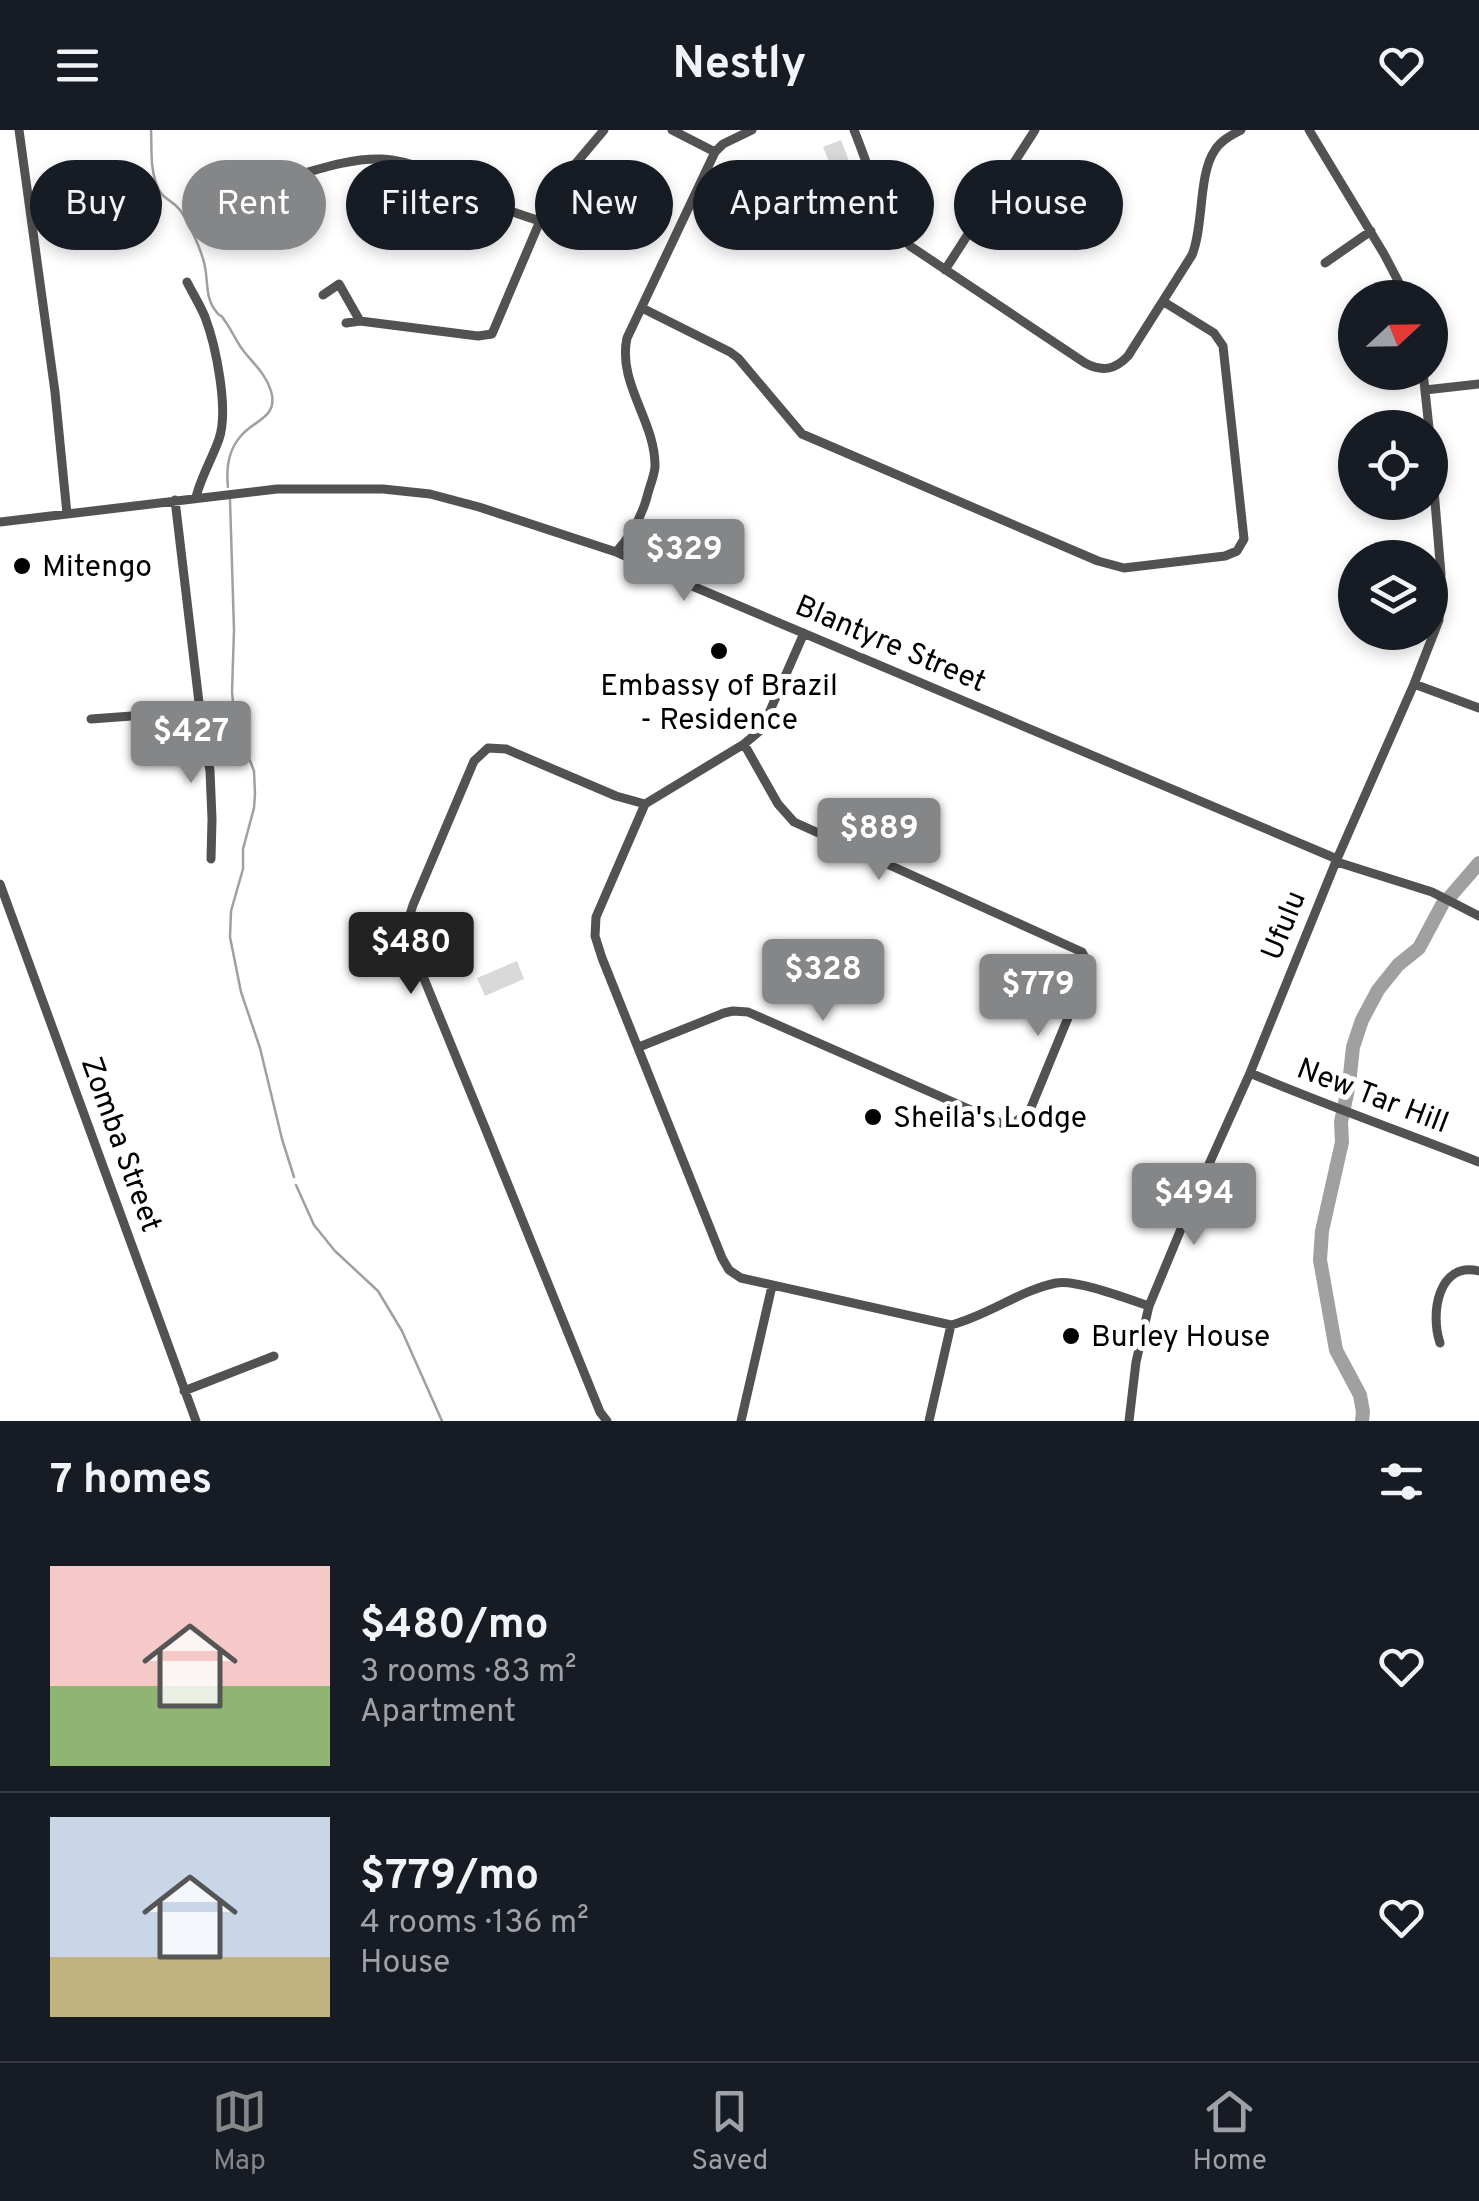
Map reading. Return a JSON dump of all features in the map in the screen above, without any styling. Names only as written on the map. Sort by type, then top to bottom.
[{"type":"street","points":[[20,130],[68,514]]},
{"type":"street","points":[[579,160],[604,130]]},
{"type":"street","points":[[672,130],[715,152]]},
{"type":"street","points":[[616,552],[643,511],[655,469],[648,434],[624,365],[626,339],[715,152],[752,130]]},
{"type":"street","points":[[854,130],[887,212],[910,246],[1085,364],[1108,369],[1124,360],[1195,250],[1211,156],[1222,142],[1241,130]]},
{"type":"street","points":[[945,270],[1036,130]]},
{"type":"street","points":[[1309,130],[1398,280]]},
{"type":"street","points":[[326,168],[365,160],[404,162],[497,206],[535,218]]},
{"type":"street","points":[[346,323],[360,321],[478,336],[492,334],[535,232]]},
{"type":"street","points":[[1325,263],[1371,232]]},
{"type":"street","points":[[323,295],[337,280],[360,321]]},
{"type":"street","points":[[187,282],[206,322],[221,397],[220,437],[196,497]]},
{"type":"street","points":[[642,308],[738,358],[793,426],[812,440],[1098,561],[1124,568],[1225,556],[1237,550],[1244,539],[1223,346],[1214,334],[1164,302]]},
{"type":"street","points":[[1448,387],[1479,384]]},
{"type":"street","points":[[1425,390],[1427,410]]},
{"type":"street","name":"Blantyre Street","points":[[0,522],[277,488],[382,488],[480,507],[616,552],[1337,861],[1432,892],[1479,916]]},
{"type":"street","points":[[175,500],[211,784],[210,859]]},
{"type":"street","name":"Ufulu","points":[[1129,1421],[1136,1362],[1149,1306],[1434,636],[1441,608],[1442,574],[1437,520]]},
{"type":"street","points":[[804,633],[762,730],[645,804],[594,928],[602,958],[722,1258],[735,1275],[772,1286],[952,1325],[1056,1283],[1077,1284],[1149,1306]]},
{"type":"street","points":[[1414,684],[1479,708]]},
{"type":"street","points":[[91,719],[200,711]]},
{"type":"street","points":[[639,1047],[724,1013],[748,1012],[1004,1124],[1014,1123],[1030,1110],[1086,974],[1082,952],[794,822],[768,788],[744,744]]},
{"type":"street","points":[[608,1421],[600,1412],[560,1314],[409,942],[406,926],[474,761],[488,748],[506,749],[616,796],[645,804]]},
{"type":"street","name":"Zomba Street","points":[[0,884],[4,904],[196,1421]]},
{"type":"street","name":"New Tar Hill","points":[[1250,1073],[1479,1162]]},
{"type":"street","points":[[1440,1342],[1434,1319],[1439,1293],[1458,1270],[1479,1271]]},
{"type":"street","points":[[742,1421],[772,1286]]},
{"type":"street","points":[[929,1421],[952,1325]]},
{"type":"street","points":[[184,1391],[274,1356]]},
{"type":"shaded area","points":[[841,140],[849,160],[828,160],[823,147]]},
{"type":"shaded area","points":[[517,961],[524,979],[485,996],[477,978]]},
{"type":"waterway","points":[[151,130],[158,189],[180,210],[193,233],[205,265],[212,304],[264,375],[271,391],[268,413],[245,431],[233,448],[228,487]]},
{"type":"waterway","points":[[230,500],[232,692],[235,722],[254,771],[255,794],[243,849],[243,869],[231,911],[230,937],[241,992],[294,1177]]},
{"type":"waterway","points":[[1448,899],[1479,863]]},
{"type":"waterway","points":[[1362,1421],[1360,1395],[1336,1350],[1320,1260],[1322,1231],[1342,1142],[1341,1122],[1353,1047],[1362,1020],[1378,990],[1398,965],[1419,948],[1442,905]]},
{"type":"waterway","points":[[296,1185],[314,1225],[335,1251],[378,1291],[402,1331],[442,1421]]},
{"type":"place","name":"Mitengo","points":[[22,566]]},
{"type":"place","name":"Embassy of Brazil - Residence","points":[[719,651]]},
{"type":"place","name":"Sheila's Lodge","points":[[873,1117]]},
{"type":"place","name":"Burley House","points":[[1071,1336]]}]
